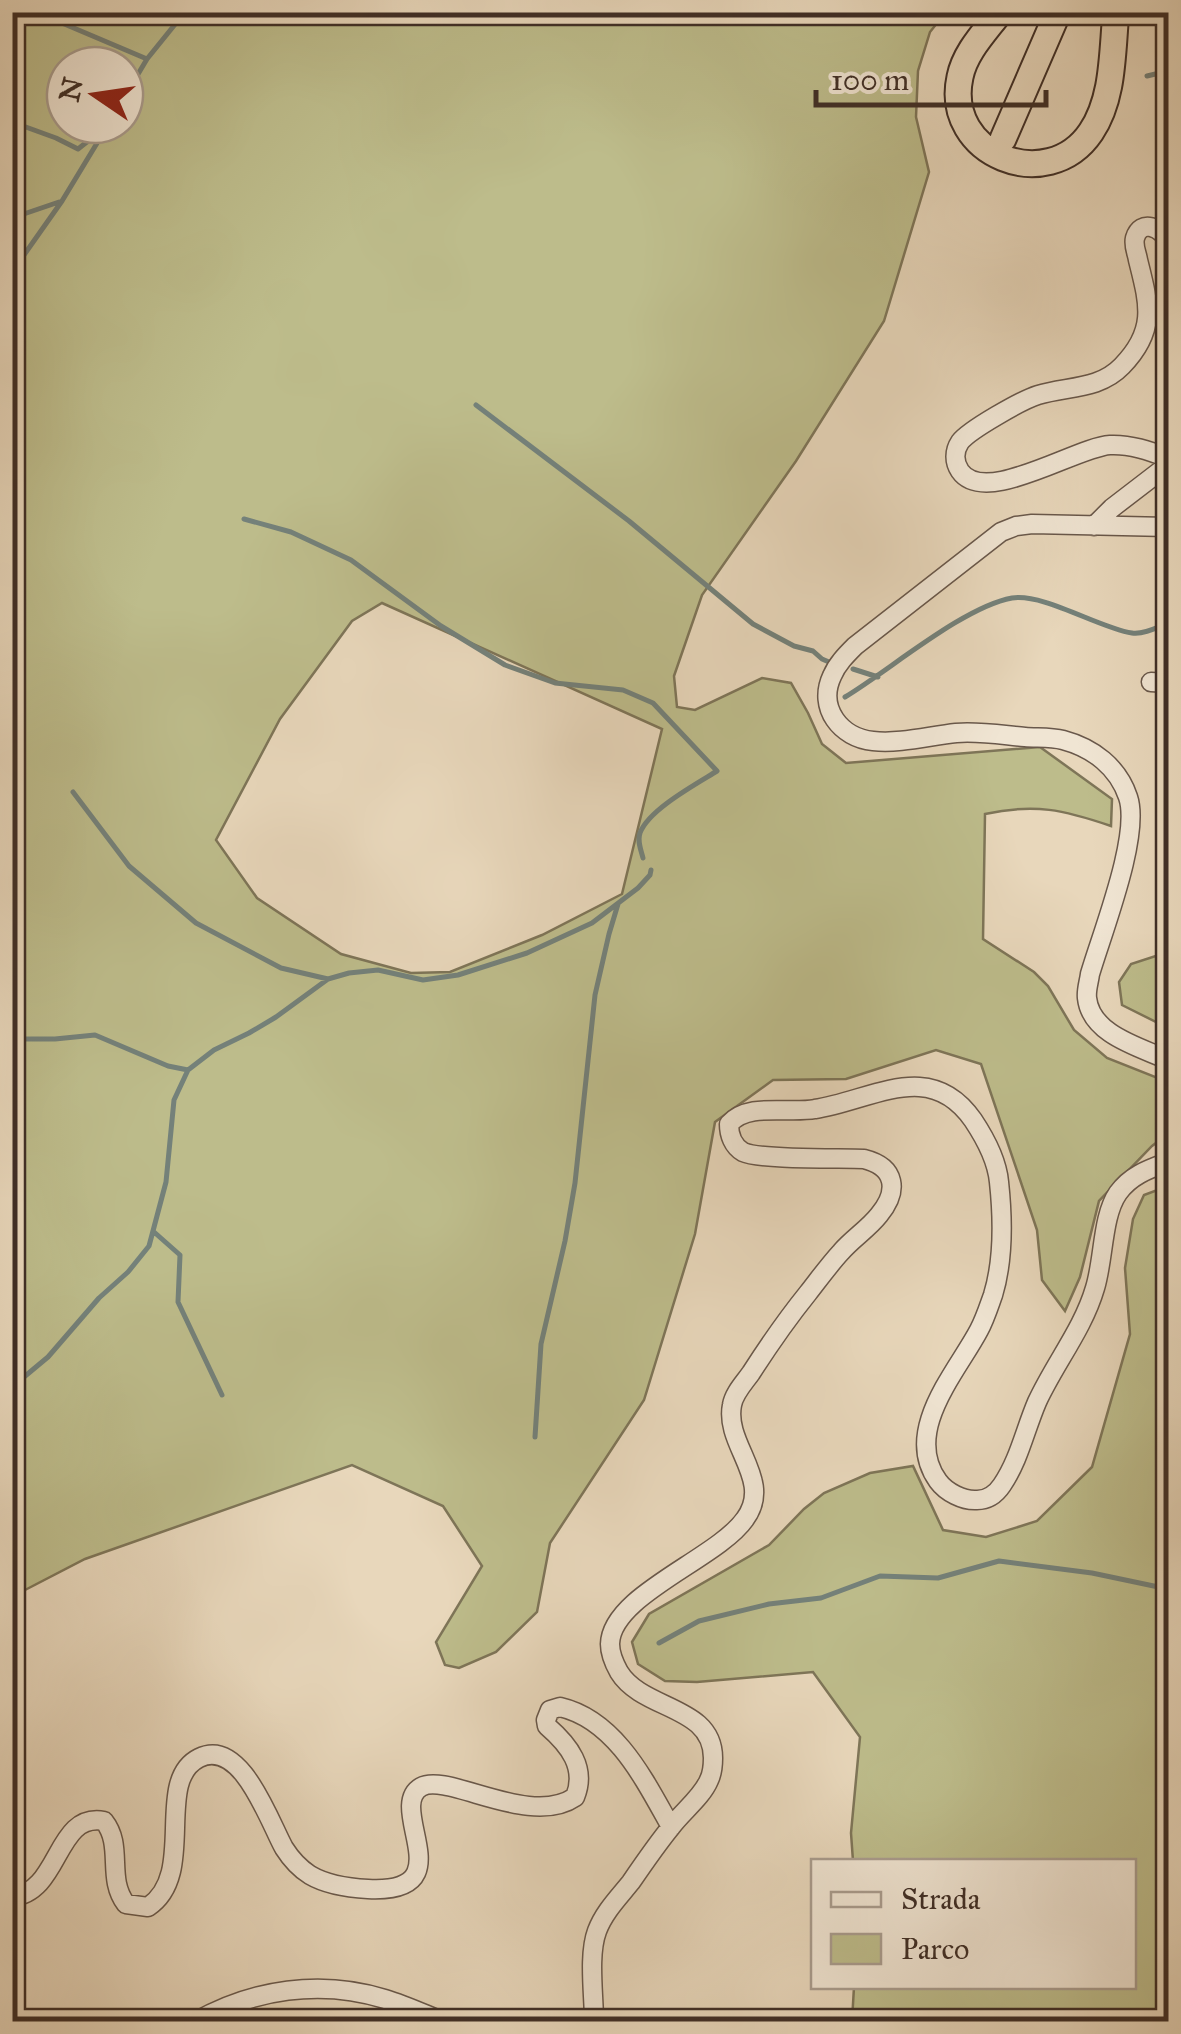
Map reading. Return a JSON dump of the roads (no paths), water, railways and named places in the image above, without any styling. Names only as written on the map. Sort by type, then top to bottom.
[{"type":"highway","points":[[1000,12],[969,54],[960,76],[960,112],[984,148],[1027,164],[1062,157],[1090,135],[1109,86],[1116,12]]},
{"type":"highway","points":[[1002,139],[1055,16]]},
{"type":"street","points":[[1094,526],[1168,461],[1141,448],[1110,445],[1086,450],[1012,479],[983,482],[962,473],[956,451],[964,438],[1014,406],[1038,395],[1098,383],[1119,370],[1135,352],[1146,329],[1149,305],[1134,247],[1136,237],[1143,228],[1154,227],[1168,241]]},
{"type":"street","points":[[1168,527],[1032,524],[1001,532],[855,646],[831,677],[828,692],[832,716],[853,737],[878,742],[962,733],[1062,739],[1099,756],[1110,766],[1129,799],[1130,843],[1090,974],[1087,1002],[1092,1014],[1110,1033],[1168,1060]]},
{"type":"street","points":[[594,2022],[596,1932],[671,1826],[709,1782],[713,1766],[713,1747],[697,1721],[638,1693],[624,1680],[610,1648],[612,1630],[640,1598],[724,1542],[749,1516],[755,1486],[732,1427],[733,1400],[818,1280],[842,1250],[880,1215],[892,1185],[891,1175],[878,1162],[763,1156],[740,1151],[729,1133],[729,1124],[744,1112],[811,1110],[915,1084],[951,1096],[985,1138],[998,1176],[1002,1224],[994,1291],[980,1328],[942,1389],[931,1417],[928,1442],[930,1466],[943,1487],[974,1500],[994,1494],[1006,1478],[1038,1400],[1094,1293],[1110,1206],[1116,1195],[1139,1173],[1168,1162]]},
{"type":"street","points":[[12,1897],[26,1895],[46,1876],[76,1824],[95,1819],[104,1821],[113,1832],[118,1893],[126,1904],[148,1908],[168,1888],[180,1780],[189,1766],[208,1755],[229,1758],[243,1772],[284,1848],[297,1866],[313,1877],[360,1889],[392,1890],[405,1886],[418,1868],[412,1800],[416,1790],[423,1786],[444,1786],[534,1805],[554,1806],[575,1796],[580,1775],[577,1760],[546,1720],[550,1710],[560,1707],[607,1733],[627,1754],[671,1826]]},
{"type":"street","points":[[196,2022],[248,1998],[308,1987],[382,1998],[444,2022]]},
{"type":"waterway","points":[[36,12],[147,59]]},
{"type":"waterway","points":[[145,62],[185,12]]},
{"type":"waterway","points":[[1147,76],[1168,71]]},
{"type":"waterway","points":[[12,122],[45,134]]},
{"type":"waterway","points":[[70,145],[78,149],[83,145]]},
{"type":"waterway","points":[[12,272],[96,145]]},
{"type":"waterway","points":[[12,218],[59,202]]},
{"type":"waterway","points":[[476,405],[629,521],[753,624],[829,662]]},
{"type":"waterway","points":[[244,519],[291,532],[351,560],[441,626],[505,665],[555,683],[623,690],[653,703],[717,771],[652,815],[640,833],[643,858]]},
{"type":"waterway","points":[[845,697],[949,626],[1012,598],[1040,601],[1132,633],[1168,623]]},
{"type":"waterway","points":[[853,669],[878,677]]},
{"type":"waterway","points":[[73,792],[129,866],[196,923],[281,968],[328,979]]},
{"type":"waterway","points":[[12,1387],[48,1357],[149,1246],[166,1182],[174,1100],[188,1070],[214,1050],[276,1017],[328,979],[378,970],[423,980],[458,975],[527,953],[592,923],[638,888],[651,870]]},
{"type":"waterway","points":[[535,1437],[541,1344],[575,1183],[595,995],[618,904]]},
{"type":"waterway","points":[[12,1039],[95,1035],[168,1066],[188,1070]]},
{"type":"waterway","points":[[154,1232],[180,1255],[178,1302],[222,1395]]},
{"type":"waterway","points":[[659,1643],[699,1621],[769,1604],[821,1598],[880,1576],[938,1578],[999,1561],[1092,1573],[1168,1589]]}]
